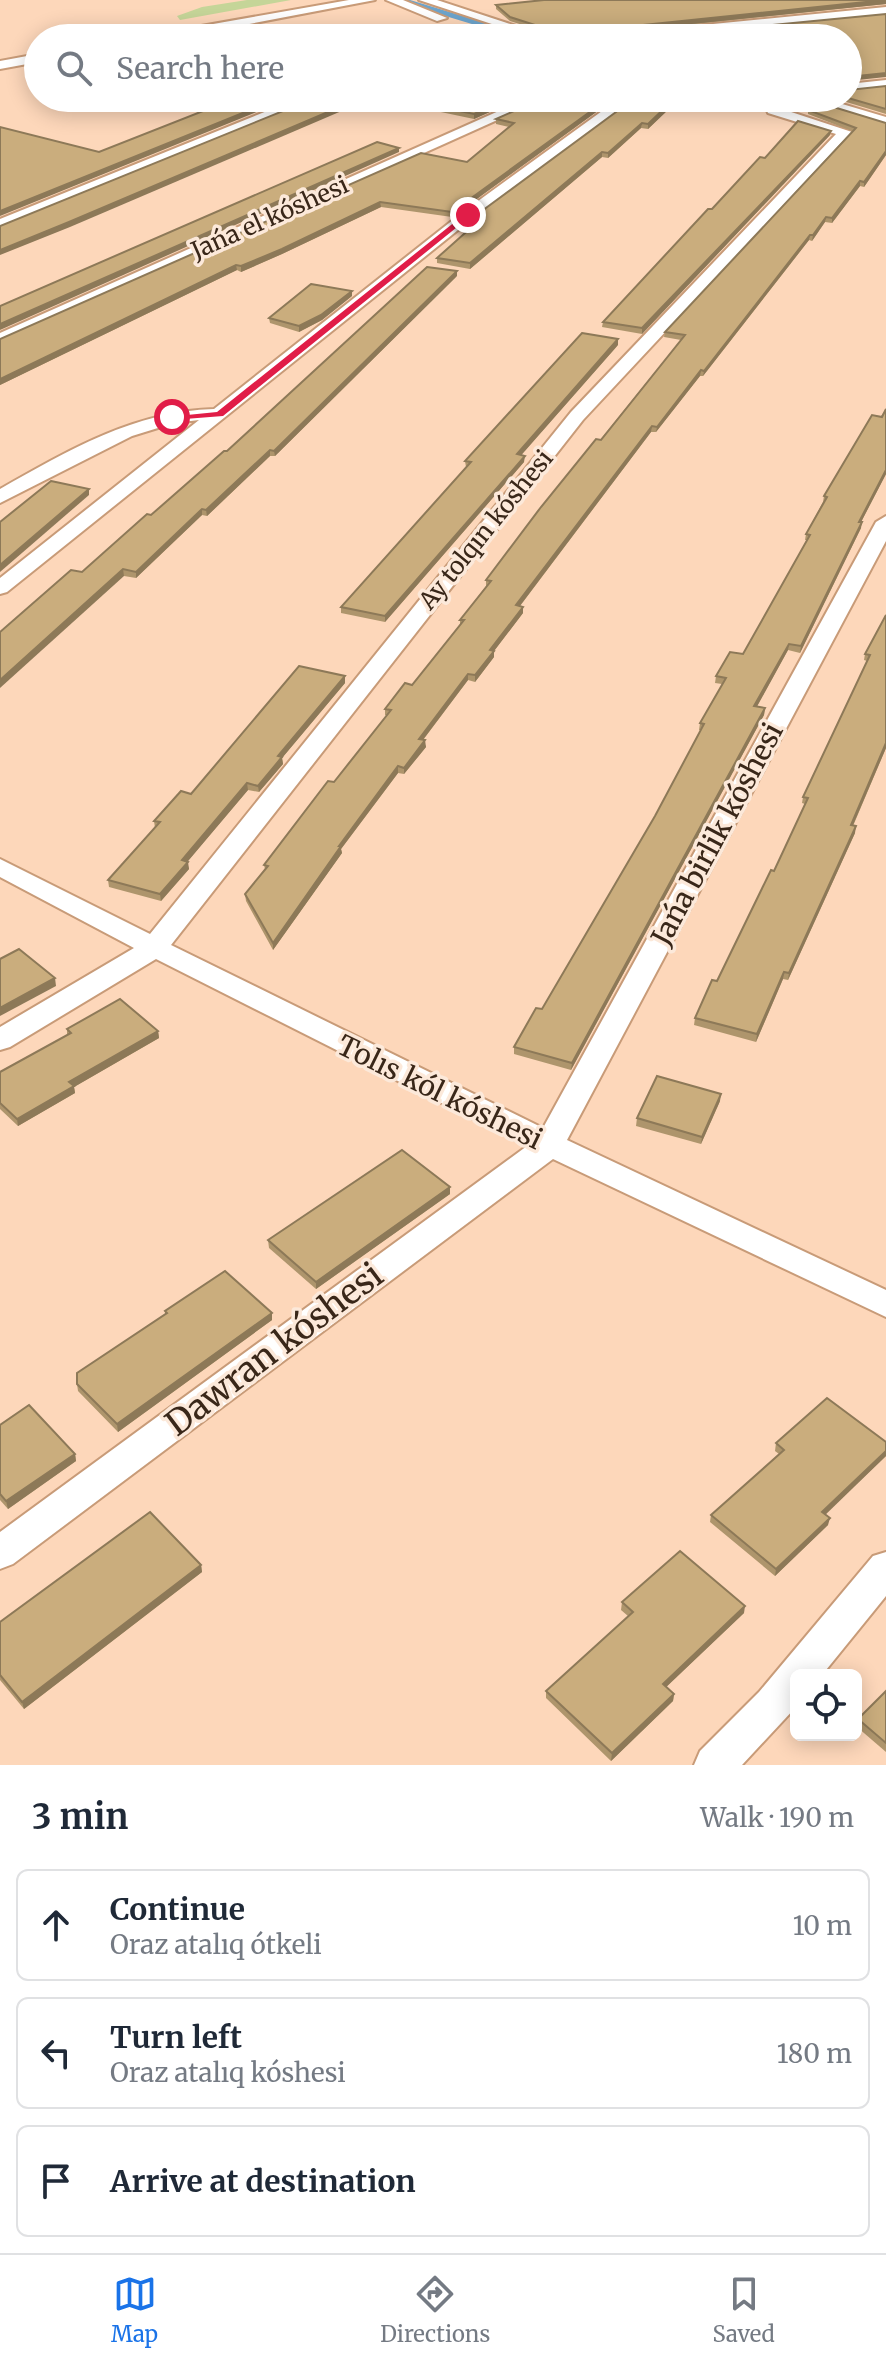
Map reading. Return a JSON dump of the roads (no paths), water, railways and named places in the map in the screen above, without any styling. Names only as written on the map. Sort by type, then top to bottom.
[{"type":"street","points":[[234,24],[369,0]]},
{"type":"street","points":[[392,0],[463,24]]},
{"type":"street","points":[[425,0],[502,24]]},
{"type":"street","points":[[754,24],[886,11]]},
{"type":"street","points":[[0,65],[24,61]]},
{"type":"street","points":[[862,87],[886,84]]},
{"type":"street","points":[[0,224],[276,112]]},
{"type":"street","name":"Jańa el kóshesi","points":[[0,339],[508,112]]},
{"type":"street","points":[[0,588],[468,215],[610,112]]},
{"type":"street","name":"Ay tolqın kóshesi","points":[[153,949],[577,416],[845,132],[780,112]]},
{"type":"street","points":[[855,112],[886,121]]},
{"type":"street","points":[[0,497],[38,475],[131,431],[172,417],[219,414]]},
{"type":"street","name":"Jańa birlik kóshesi","points":[[549,1146],[886,522]]},
{"type":"street","name":"Tolıs kól kóshesi","points":[[0,867],[153,949],[549,1146],[886,1304]]},
{"type":"street","points":[[0,1040],[153,949]]},
{"type":"street","name":"Dawran kóshesi","points":[[0,1553],[549,1146]]},
{"type":"street","points":[[803,1669],[886,1568]]},
{"type":"street","points":[[714,1765],[790,1684]]},
{"type":"waterway","points":[[408,2],[481,24]]}]
